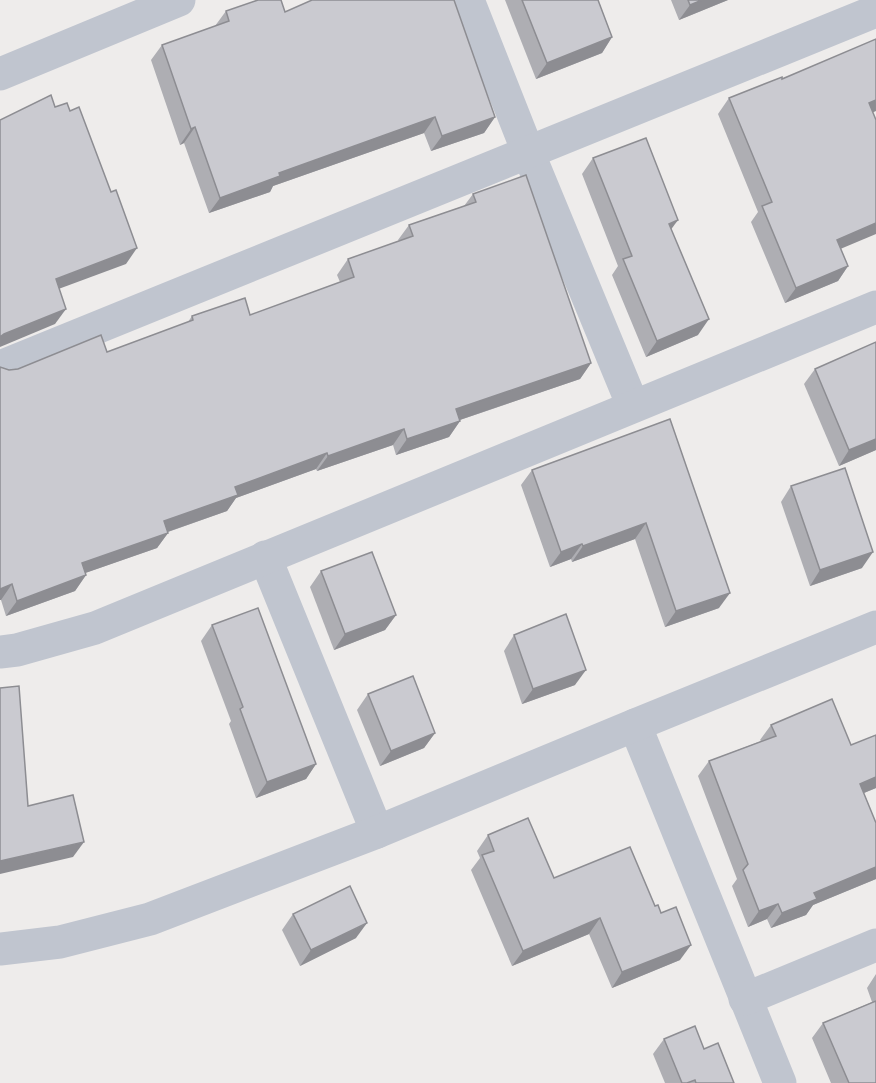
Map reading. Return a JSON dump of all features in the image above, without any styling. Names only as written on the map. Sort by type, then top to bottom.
[{"type":"street","points":[[0,74],[180,0]]},
{"type":"street","points":[[468,0],[633,406]]},
{"type":"street","points":[[0,367],[876,12]]},
{"type":"street","points":[[0,652],[17,650],[95,628],[876,307]]},
{"type":"street","points":[[265,557],[377,832]]},
{"type":"street","points":[[0,950],[60,942],[150,919],[377,832],[876,627]]},
{"type":"street","points":[[634,725],[780,1083]]},
{"type":"street","points":[[745,999],[876,945]]},
{"type":"building","points":[[258,0],[281,0],[285,12],[312,0],[454,0],[495,117],[442,136],[435,117],[279,173],[280,176],[220,198],[195,127],[191,129],[162,45],[229,21],[226,11]]},
{"type":"building","points":[[522,0],[598,0],[612,37],[547,63]]},
{"type":"building","points":[[688,0],[702,0],[690,5]]},
{"type":"building","points":[[876,39],[876,100],[869,103],[876,120],[876,223],[837,240],[848,266],[796,288],[762,206],[772,202],[729,98],[782,77],[782,79]]},
{"type":"building","points":[[51,95],[55,107],[67,103],[70,111],[79,107],[111,192],[116,190],[137,248],[56,279],[66,309],[0,337],[0,120]]},
{"type":"building","points":[[646,138],[678,220],[669,224],[709,319],[657,341],[623,259],[632,256],[593,158]]},
{"type":"building","points":[[526,175],[591,363],[456,409],[460,421],[407,439],[404,429],[328,456],[327,453],[235,487],[238,495],[164,521],[168,533],[82,563],[86,575],[17,601],[12,584],[0,589],[0,367],[9,370],[18,369],[101,335],[107,352],[193,320],[192,316],[245,298],[250,315],[354,277],[348,259],[413,236],[409,225],[476,202],[473,194]]},
{"type":"building","points":[[876,342],[876,439],[849,450],[815,369]]},
{"type":"building","points":[[670,419],[730,593],[676,611],[646,523],[561,552],[532,470]]},
{"type":"building","points":[[845,468],[873,552],[820,570],[791,486]]},
{"type":"building","points":[[372,552],[396,615],[345,634],[321,571]]},
{"type":"building","points":[[258,608],[316,764],[267,782],[240,709],[243,707],[212,625]]},
{"type":"building","points":[[566,614],[586,670],[533,689],[514,635]]},
{"type":"building","points":[[413,676],[435,733],[391,751],[368,694]]},
{"type":"building","points":[[19,686],[28,806],[73,795],[84,842],[0,861],[0,688]]},
{"type":"building","points":[[832,699],[851,745],[876,735],[876,777],[860,784],[876,823],[876,867],[814,893],[817,899],[782,913],[778,904],[759,911],[743,870],[748,864],[709,761],[776,736],[771,725]]},
{"type":"building","points":[[528,818],[554,878],[630,847],[655,906],[658,905],[661,913],[676,907],[691,945],[622,972],[600,918],[523,951],[482,855],[494,851],[488,835]]},
{"type":"building","points":[[350,886],[367,923],[311,950],[293,914]]},
{"type":"building","points":[[876,1001],[876,1083],[849,1083],[823,1023]]},
{"type":"building","points":[[695,1026],[704,1049],[718,1043],[734,1083],[696,1083],[695,1080],[682,1083],[664,1039]]}]
